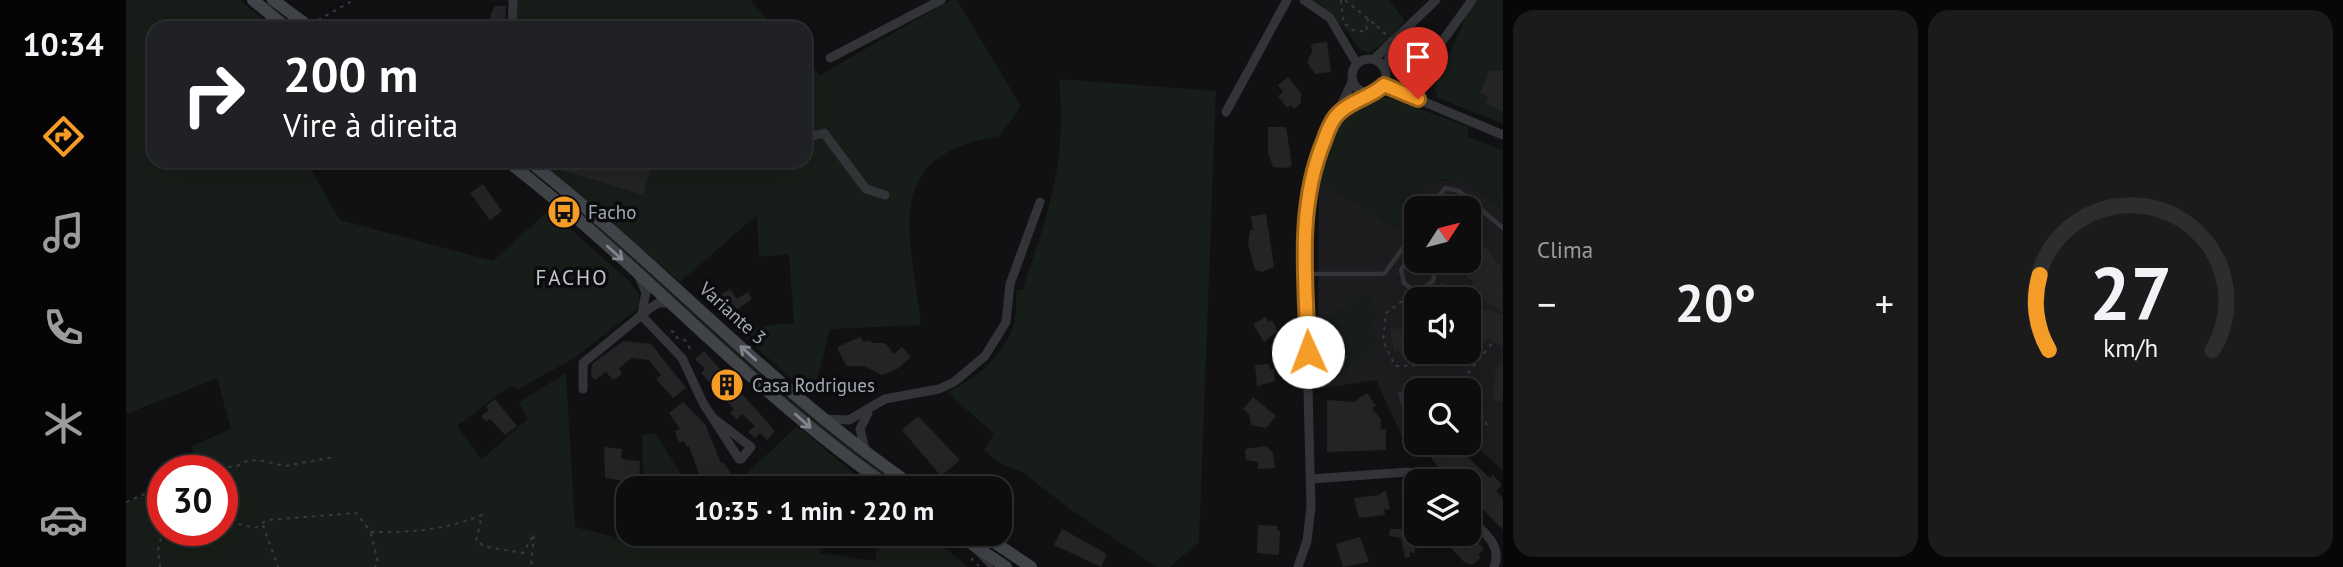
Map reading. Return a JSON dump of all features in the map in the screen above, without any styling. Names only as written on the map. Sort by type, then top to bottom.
[{"type":"main road","points":[[253,0],[278,21]]},
{"type":"main road","points":[[274,0],[302,21]]},
{"type":"main road","name":"Variante 3","points":[[515,168],[819,436],[874,476]]},
{"type":"main road","name":"Variante 3","points":[[538,168],[590,211],[822,418],[899,476]]},
{"type":"main road","points":[[975,546],[1006,567]]},
{"type":"main road","points":[[1000,546],[1031,567]]},
{"type":"street","points":[[512,21],[513,0]]},
{"type":"street","points":[[830,58],[941,0]]},
{"type":"street","points":[[1226,112],[1287,0]]},
{"type":"street","points":[[1304,0],[1330,18],[1357,64]]},
{"type":"street","points":[[1298,567],[1307,541],[1311,479],[1306,274],[1307,196],[1315,162],[1353,80],[1357,64],[1363,60],[1374,59],[1436,0]]},
{"type":"street","points":[[1418,99],[1441,43],[1472,0]]},
{"type":"street","points":[[1384,85],[1384,68],[1403,34]]},
{"type":"street","points":[[1374,59],[1384,68]]},
{"type":"street","points":[[1353,80],[1359,89],[1369,93]]},
{"type":"street","points":[[1337,114],[1384,85]]},
{"type":"street","points":[[1384,85],[1503,135]]},
{"type":"street","points":[[812,137],[824,134],[866,189],[885,195]]},
{"type":"street","points":[[822,418],[849,420],[885,399],[939,389],[954,382],[985,356],[1006,322],[1010,284],[1041,202]]},
{"type":"street","points":[[635,271],[646,292],[641,315]]},
{"type":"street","points":[[583,389],[583,363],[658,303],[672,304]]},
{"type":"street","points":[[641,315],[682,358],[712,417],[741,459],[751,447],[712,417]]},
{"type":"street","points":[[867,453],[860,429],[877,403]]},
{"type":"street","points":[[1311,479],[1404,472]]},
{"type":"street","points":[[1481,529],[1501,547],[1494,567]]},
{"type":"lane","points":[[1439,196],[1445,188],[1459,191],[1465,196]]},
{"type":"lane","points":[[1481,210],[1503,228]]},
{"type":"lane","points":[[1384,274],[1404,246]]},
{"type":"lane","points":[[1397,255],[1404,260]]},
{"type":"lane","points":[[1404,267],[1401,275],[1408,287]]},
{"type":"lane","points":[[1425,287],[1433,281],[1435,273]]},
{"type":"lane","points":[[1306,274],[1401,275]]},
{"type":"lane","points":[[972,546],[980,559],[991,567]]},
{"type":"path","points":[[317,21],[354,0]]},
{"type":"path","points":[[1341,0],[1343,23],[1353,30],[1366,32],[1368,19]]},
{"type":"path","points":[[1345,0],[1429,71]]},
{"type":"path","points":[[1433,281],[1446,287]]},
{"type":"path","points":[[1404,299],[1385,313],[1383,341],[1395,366],[1473,364]]},
{"type":"path","points":[[1481,355],[1493,342]]},
{"type":"path","points":[[1465,378],[1473,364]]},
{"type":"path","points":[[1481,413],[1487,425]]},
{"type":"path","points":[[238,466],[259,460],[285,466],[334,457]]},
{"type":"path","points":[[126,502],[147,493]]},
{"type":"path","points":[[238,524],[255,528],[262,523],[356,513],[371,532],[378,562],[375,567]]},
{"type":"path","points":[[371,532],[446,529],[482,515],[476,541],[487,547],[523,552],[534,534],[531,567]]},
{"type":"path","points":[[262,523],[278,567]]},
{"type":"path","points":[[159,546],[160,567]]},
{"type":"shaded area","points":[[126,0],[240,0],[265,21],[147,21],[147,168],[310,168],[340,220],[493,261],[549,210],[631,283],[639,295],[639,305],[632,313],[573,359],[518,389],[511,385],[457,426],[482,459],[528,419],[519,402],[566,373],[575,527],[616,537],[616,546],[821,546],[820,553],[875,561],[877,546],[943,546],[968,567],[126,567],[126,501],[147,495],[147,546],[238,546],[238,455],[194,455],[191,446],[231,429],[217,378],[126,414]]},
{"type":"shaded area","points":[[517,0],[750,0],[770,21],[516,21]]},
{"type":"shaded area","points":[[951,0],[957,0],[1021,106],[1000,136],[961,146],[935,161],[919,180],[911,203],[910,230],[921,325],[830,329],[813,397],[735,329],[794,323],[789,254],[759,257],[757,215],[680,282],[547,168],[812,168],[812,66],[820,75]]},
{"type":"shaded area","points":[[1312,0],[1389,0],[1405,21],[1385,43],[1368,53],[1358,48],[1348,32]]},
{"type":"shaded area","points":[[1477,0],[1503,0],[1503,124],[1438,98],[1434,88],[1469,10]]},
{"type":"shaded area","points":[[1059,79],[1216,91],[1199,542],[1170,567],[1157,567],[1070,509],[1022,472],[997,462],[984,450],[994,434],[947,392],[968,381],[988,365],[1004,345],[1014,323],[1016,290],[1022,290],[1054,187],[1060,136]]},
{"type":"shaded area","points":[[1387,97],[1469,127],[1467,136],[1503,150],[1503,210],[1457,175],[1453,183],[1444,179],[1437,184],[1430,180],[1419,196],[1404,196],[1404,218],[1396,230],[1319,180],[1327,150],[1339,127],[1347,117],[1371,102]]},
{"type":"shaded area","points":[[1457,175],[1503,210],[1503,471],[1481,450],[1481,378],[1404,378],[1404,441],[1376,380],[1318,389],[1319,180],[1396,230],[1404,218],[1404,273],[1481,273],[1481,196],[1419,196],[1430,180],[1450,181]]},
{"type":"shaded area","points":[[567,197],[832,433],[890,476],[883,476],[812,422],[728,350],[565,201]]},
{"type":"shaded area","points":[[1367,292],[1382,316],[1370,324],[1383,345],[1337,374],[1323,353],[1336,344],[1321,321]]},
{"type":"shaded area","points":[[1404,391],[1404,415],[1398,393]]},
{"type":"shaded area","points":[[797,426],[857,476],[744,476]]},
{"type":"shaded area","points":[[655,433],[682,476],[643,476],[642,435]]},
{"type":"building","points":[[495,6],[506,6],[505,21],[491,21]]},
{"type":"building","points":[[1327,42],[1331,72],[1315,74],[1307,62],[1312,52],[1311,44]]},
{"type":"building","points":[[1490,71],[1503,71],[1503,112],[1486,104],[1489,97],[1480,93]]},
{"type":"building","points":[[1288,77],[1301,93],[1301,103],[1294,109],[1291,105],[1287,108],[1278,96],[1283,92],[1278,85]]},
{"type":"building","points":[[1268,127],[1286,127],[1292,165],[1288,168],[1273,167],[1268,152]]},
{"type":"building","points":[[644,168],[650,170],[643,195],[558,169]]},
{"type":"building","points":[[483,184],[502,211],[490,220],[470,193]]},
{"type":"building","points":[[1266,214],[1274,267],[1262,272],[1255,270],[1248,244],[1250,230],[1253,230],[1251,216]]},
{"type":"building","points":[[1481,241],[1484,249],[1488,247],[1497,265],[1501,263],[1503,313],[1481,296],[1481,287],[1475,287],[1472,285],[1473,281],[1466,278],[1467,273],[1481,273]]},
{"type":"building","points":[[730,289],[737,299],[748,292],[752,299],[731,314],[719,296]]},
{"type":"building","points":[[1481,309],[1503,315],[1503,347],[1488,339],[1481,342]]},
{"type":"building","points":[[1266,317],[1268,322],[1272,320],[1278,331],[1264,342],[1253,324]]},
{"type":"building","points":[[1390,328],[1404,328],[1404,356],[1399,351],[1394,352]]},
{"type":"building","points":[[860,337],[864,342],[870,340],[872,343],[885,343],[894,354],[902,347],[911,357],[897,369],[882,375],[864,366],[846,366],[837,347]]},
{"type":"building","points":[[623,341],[651,344],[686,388],[673,398],[656,379],[661,375],[649,360],[632,358],[619,368],[622,374],[613,380],[606,372],[595,380],[591,376],[592,364]]},
{"type":"building","points":[[704,351],[775,431],[767,440],[760,433],[755,438],[748,432],[755,426],[742,414],[737,419],[730,413],[734,409],[722,397],[719,400],[712,393],[716,389],[701,373],[705,369],[695,359]]},
{"type":"building","points":[[1503,354],[1503,402],[1493,400],[1495,373]]},
{"type":"building","points":[[1269,364],[1270,369],[1274,369],[1275,381],[1257,386],[1255,365]]},
{"type":"building","points":[[1367,393],[1376,406],[1372,408],[1381,420],[1381,429],[1386,429],[1386,450],[1327,452],[1327,400],[1354,402]]},
{"type":"building","points":[[1253,397],[1276,416],[1266,428],[1251,425],[1249,414],[1243,409]]},
{"type":"building","points":[[495,399],[517,426],[505,435],[490,419],[486,422],[481,416],[489,410],[486,406]]},
{"type":"building","points":[[683,402],[705,424],[721,463],[723,462],[731,473],[727,476],[700,476],[689,446],[687,447],[684,441],[679,443],[675,431],[680,429],[669,413]]},
{"type":"building","points":[[918,416],[960,460],[941,476],[902,430]]},
{"type":"building","points":[[1266,446],[1273,453],[1275,468],[1258,469],[1258,462],[1246,460],[1245,449]]},
{"type":"building","points":[[604,447],[622,449],[621,459],[640,461],[639,476],[616,476],[616,480],[605,478]]},
{"type":"building","points":[[1434,455],[1466,455],[1480,469],[1440,469],[1431,458]]},
{"type":"building","points":[[1481,470],[1490,478],[1493,475],[1502,485],[1496,491],[1503,498],[1503,530],[1481,507]]},
{"type":"building","points":[[1386,490],[1390,510],[1384,509],[1385,515],[1359,518],[1354,498],[1379,495]]},
{"type":"building","points":[[1258,525],[1277,526],[1277,531],[1280,531],[1279,555],[1257,553]]},
{"type":"building","points":[[1062,529],[1107,554],[1101,567],[1054,545]]},
{"type":"building","points":[[1390,529],[1404,529],[1404,546],[1415,546],[1415,553],[1410,552],[1410,557],[1405,558],[1401,538],[1389,536]]},
{"type":"building","points":[[1360,537],[1369,562],[1343,567],[1336,544]]},
{"type":"building","points":[[1449,546],[1481,546],[1484,549],[1478,555],[1481,558],[1472,565],[1464,562]]},
{"type":"place","name":"Facho","points":[[564,212]]},
{"type":"place","name":"Casa Rodrigues","points":[[727,385]]},
{"type":"district","name":"FACHO","points":[[572,277]]},
{"type":"route","points":[[1308,352],[1304,233],[1307,196],[1315,162],[1327,133],[1337,114],[1384,85],[1418,99]]}]
